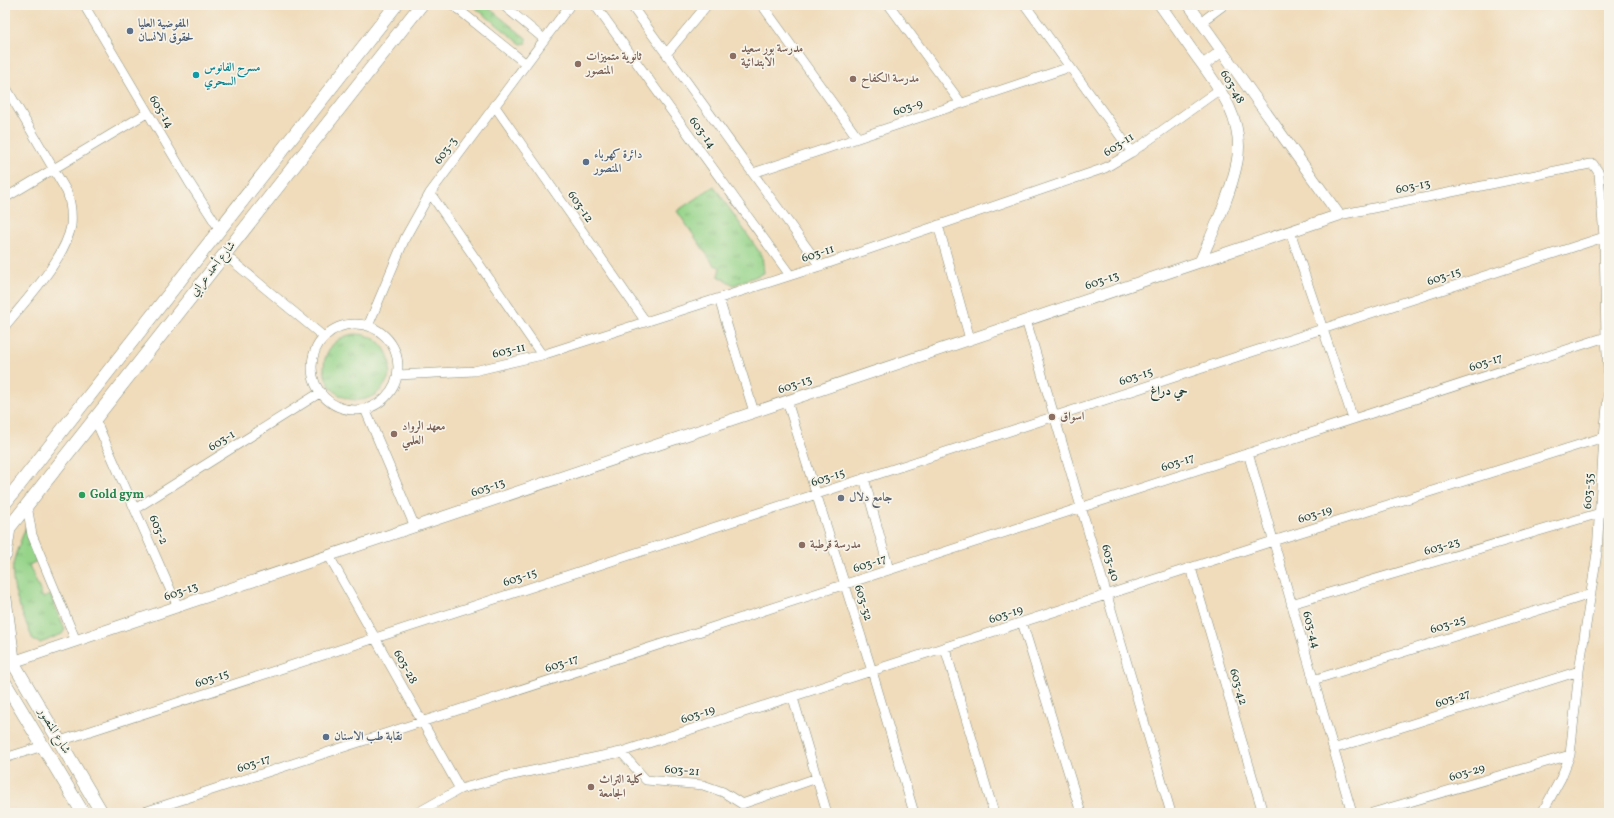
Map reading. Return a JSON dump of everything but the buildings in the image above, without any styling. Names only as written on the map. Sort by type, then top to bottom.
[{"type":"main road","name":"شارع أحمد عرابي","points":[[5,503],[396,5]]},
{"type":"main road","name":"شارع أحمد عرابي","points":[[7,531],[421,5]]},
{"type":"main road","points":[[5,555],[7,531]]},
{"type":"main road","points":[[5,599],[13,662]]},
{"type":"main road","name":"شارع المنصور","points":[[5,649],[102,813]]},
{"type":"main road","name":"شارع المنصور","points":[[5,682],[83,813]]},
{"type":"street","name":"605-14","points":[[84,5],[147,113],[220,230]]},
{"type":"street","points":[[453,5],[526,64]]},
{"type":"street","points":[[503,5],[544,39]]},
{"type":"street","name":"603-3","points":[[368,326],[405,238],[430,192],[570,5]]},
{"type":"street","name":"603-14","points":[[595,5],[790,275]]},
{"type":"street","name":"603-14","points":[[631,5],[820,266]]},
{"type":"street","points":[[667,53],[707,5]]},
{"type":"street","points":[[762,5],[857,137]]},
{"type":"street","points":[[889,5],[961,103]]},
{"type":"street","points":[[1025,5],[1132,152]]},
{"type":"street","name":"603-48","points":[[1160,5],[1220,89],[1231,108],[1238,140],[1237,161],[1226,202],[1200,262]]},
{"type":"street","name":"603-48","points":[[1189,5],[1339,215]]},
{"type":"street","points":[[1201,22],[1224,5]]},
{"type":"street","points":[[1203,65],[1222,51]]},
{"type":"street","name":"603-9","points":[[753,173],[1070,67]]},
{"type":"street","points":[[5,86],[67,192],[70,200],[71,218],[68,235],[49,270],[5,326]]},
{"type":"street","name":"603-11","points":[[398,375],[474,372],[542,355],[820,266],[1106,168],[1132,152],[1220,89]]},
{"type":"street","name":"603-12","points":[[494,105],[646,322]]},
{"type":"street","points":[[5,198],[147,113]]},
{"type":"street","name":"603-13","points":[[13,662],[1339,215],[1593,164]]},
{"type":"street","name":"603-35","points":[[1542,813],[1561,778],[1570,755],[1579,671],[1597,553],[1604,437],[1609,386],[1606,337],[1604,237],[1599,173],[1593,164]]},
{"type":"street","points":[[430,192],[542,355]]},
{"type":"street","points":[[938,225],[970,340]]},
{"type":"street","points":[[1290,231],[1353,419]]},
{"type":"street","name":"603-15","points":[[60,741],[1604,237]]},
{"type":"street","points":[[225,255],[324,337]]},
{"type":"street","points":[[719,299],[754,412]]},
{"type":"street","name":"603-40","points":[[1026,320],[1171,813]]},
{"type":"street","points":[[356,324],[368,326],[379,331],[395,350],[398,362],[398,375],[394,387],[387,397],[377,405],[365,409],[352,410],[340,408],[329,401],[321,392],[314,379],[312,364],[316,350],[324,337],[344,325],[356,324]]},
{"type":"street","name":"603-17","points":[[141,813],[1606,337]]},
{"type":"street","name":"603-1","points":[[135,509],[321,392]]},
{"type":"street","name":"603-32","points":[[787,401],[872,671],[914,813]]},
{"type":"street","points":[[365,409],[415,527]]},
{"type":"street","name":"603-2","points":[[95,419],[178,607]]},
{"type":"street","name":"603-19","points":[[417,813],[460,789],[508,776],[621,752],[793,698],[1273,541],[1604,437]]},
{"type":"street","name":"603-44","points":[[1248,453],[1352,813]]},
{"type":"street","points":[[864,478],[889,570]]},
{"type":"street","points":[[27,505],[32,535],[76,641]]},
{"type":"street","name":"603-23","points":[[1291,604],[1600,513]]},
{"type":"street","name":"603-28","points":[[329,556],[460,789]]},
{"type":"street","name":"603-42","points":[[1191,568],[1263,813]]},
{"type":"street","name":"603-25","points":[[1313,680],[1591,594]]},
{"type":"street","points":[[1022,622],[1081,813]]},
{"type":"street","points":[[945,648],[994,813]]},
{"type":"street","name":"603-27","points":[[1333,749],[1579,671]]},
{"type":"street","points":[[793,698],[827,813]]},
{"type":"street","points":[[5,758],[43,746]]},
{"type":"street","name":"603-21","points":[[621,752],[646,780],[703,785],[722,792],[742,804],[817,778]]},
{"type":"street","name":"603-29","points":[[1372,813],[1570,755]]},
{"type":"green space","points":[[472,5],[485,5],[526,38],[527,43],[521,44]]},
{"type":"green space","points":[[714,186],[762,256],[764,273],[734,285],[718,276],[720,267],[714,265],[677,211]]},
{"type":"green space","points":[[350,334],[364,334],[376,339],[385,348],[390,360],[388,380],[381,391],[364,400],[350,400],[338,395],[329,386],[324,374],[324,360],[329,348],[338,339]]},
{"type":"green space","points":[[26,526],[27,536],[37,561],[29,565],[43,598],[50,595],[65,629],[62,634],[40,643],[33,640],[18,603],[14,584],[14,560]]},
{"type":"place","name":"المفوضية العليا لحقوق الانسان","points":[[130,31]]},
{"type":"place","name":"مدرسة بور سعيد الابتدائية","points":[[733,56]]},
{"type":"place","name":"ثانوية متميزات المنصور","points":[[578,64]]},
{"type":"place","name":"مسرح الفانوس السحري","points":[[196,75]]},
{"type":"place","name":"مدرسة الكفاح","points":[[853,79]]},
{"type":"place","name":"دائرة كهرباء المنصور","points":[[586,162]]},
{"type":"place","name":"اسواق","points":[[1052,417]]},
{"type":"place","name":"معهد الرواد العلمي","points":[[394,434]]},
{"type":"place","name":"Gold gym","points":[[82,495]]},
{"type":"place","name":"جامع دلال","points":[[841,498]]},
{"type":"place","name":"مدرسة قرطبة","points":[[802,545]]},
{"type":"place","name":"نقابة طب الاسنان","points":[[326,737]]},
{"type":"place","name":"كلية التراث الجامعة","points":[[591,787]]},
{"type":"district","name":"حي دراغ","points":[[1169,392]]}]
